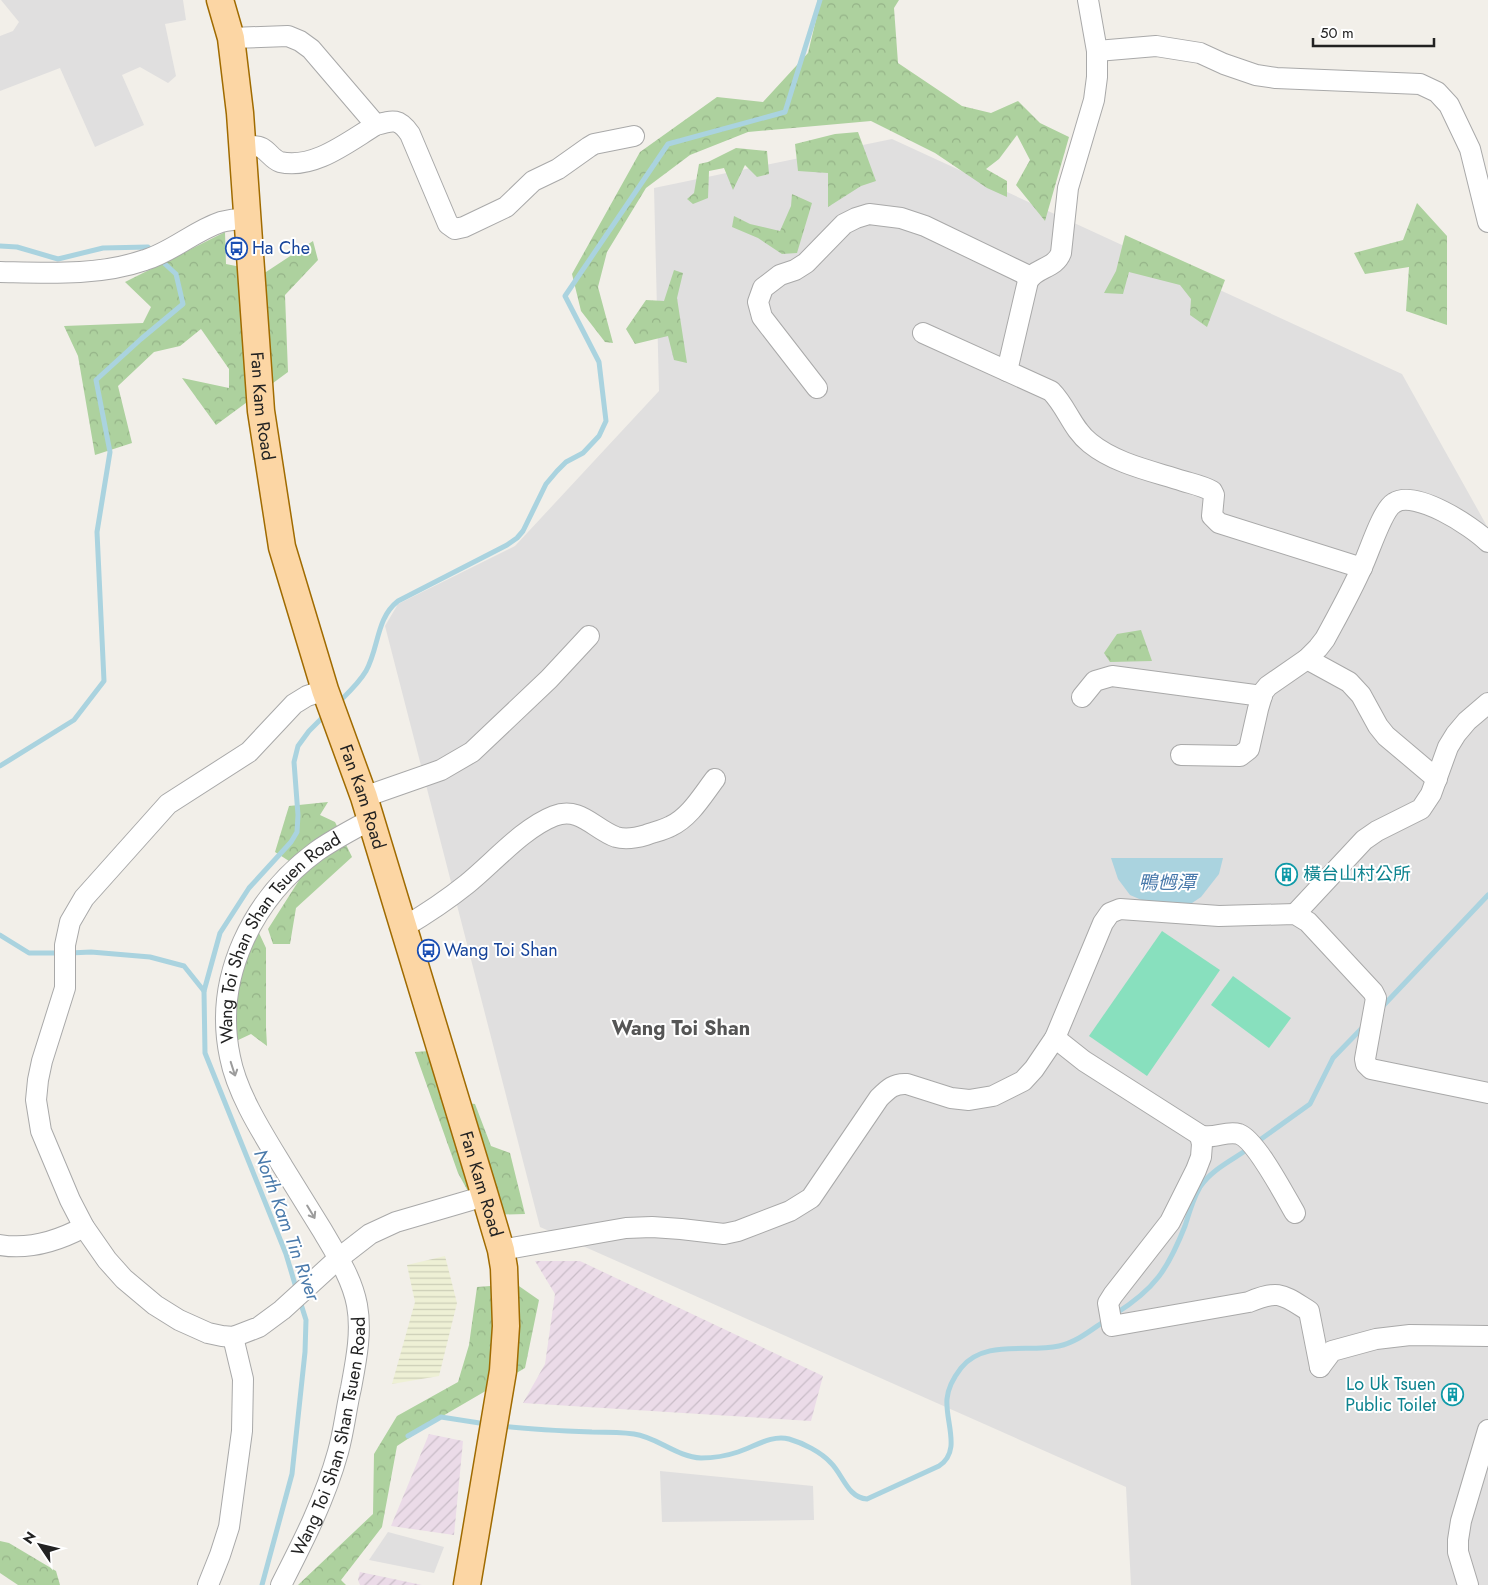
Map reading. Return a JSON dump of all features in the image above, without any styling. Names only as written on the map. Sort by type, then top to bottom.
[{"type":"main road","name":"Fan Kam Road","points":[[220,0],[231,38],[243,146],[261,411],[282,547],[324,690],[367,809],[404,927],[501,1250],[504,1268],[506,1304],[504,1358],[467,1585]]},
{"type":"street","points":[[1007,371],[1025,290],[1031,277],[1039,270],[1057,262],[1061,253],[1068,188],[1094,100],[1097,77],[1097,51],[1088,0]]},
{"type":"street","points":[[231,38],[288,36],[300,41],[311,49],[376,125]]},
{"type":"street","points":[[1097,51],[1156,46],[1200,53],[1256,75],[1276,78],[1420,84],[1428,87],[1437,92],[1449,105],[1470,149],[1488,222]]},
{"type":"street","points":[[243,146],[260,147],[270,156],[282,162],[302,162],[317,158],[376,125],[393,121],[405,126],[416,147],[448,224],[455,229],[464,227],[506,207],[533,181],[558,169],[594,144],[634,136]]},
{"type":"street","points":[[817,388],[762,317],[758,302],[763,288],[780,275],[795,270],[806,262],[832,235],[850,221],[869,214],[910,220],[1031,277]]},
{"type":"street","points":[[0,272],[95,271],[115,268],[147,260],[208,227],[222,222],[247,218]]},
{"type":"street","points":[[923,333],[1051,391],[1064,406],[1076,429],[1090,443],[1120,460],[1212,491],[1214,495],[1212,516],[1219,523],[1362,568]]},
{"type":"street","points":[[1181,755],[1240,756],[1249,749],[1262,696],[1268,686],[1307,659],[1325,639],[1362,568],[1389,508],[1402,499],[1418,502],[1455,517],[1488,542]]},
{"type":"street","name":"Wang Toi Shan Shan Tsuen Road","points":[[281,1585],[312,1522],[330,1478],[338,1451],[356,1359],[358,1315],[347,1275],[339,1258],[260,1128],[238,1084],[230,1058],[226,1026],[226,1002],[240,950],[258,912],[277,886],[367,809],[472,752],[549,679],[589,636]]},
{"type":"street","points":[[1307,659],[1349,682],[1361,695],[1378,726],[1386,736],[1436,779]]},
{"type":"street","points":[[1082,697],[1095,681],[1112,676],[1262,696]]},
{"type":"street","points":[[324,690],[294,704],[249,752],[168,804],[84,898],[70,922],[66,945],[65,988],[42,1061],[38,1080],[36,1100],[41,1131],[70,1200],[84,1227],[124,1279],[155,1305],[179,1320],[208,1333],[233,1337],[259,1327],[282,1310],[339,1258],[370,1234],[384,1227],[485,1196]]},
{"type":"street","points":[[1295,914],[1364,840],[1376,831],[1421,809],[1427,802],[1448,747],[1456,734],[1488,703]]},
{"type":"street","points":[[404,927],[461,889],[513,844],[537,825],[553,816],[578,814],[616,837],[635,838],[671,827],[679,822],[687,815],[715,779]]},
{"type":"street","points":[[501,1250],[626,1228],[652,1227],[724,1234],[738,1231],[790,1211],[811,1198],[879,1098],[892,1086],[900,1083],[907,1084],[951,1098],[969,1100],[993,1096],[1023,1080],[1034,1069],[1055,1038],[1103,924],[1108,916],[1115,911],[1129,910],[1219,916],[1295,914],[1308,922],[1374,992],[1376,998],[1365,1059],[1366,1064],[1371,1068],[1488,1093]]},
{"type":"street","points":[[1055,1038],[1084,1061],[1200,1135],[1205,1137],[1231,1133],[1244,1137],[1267,1165],[1295,1213]]},
{"type":"street","points":[[1200,1135],[1202,1144],[1201,1157],[1170,1222],[1108,1303],[1112,1326],[1249,1302],[1265,1295],[1285,1296],[1309,1311],[1320,1367],[1332,1351],[1376,1339],[1410,1335],[1488,1336]]},
{"type":"street","points":[[0,1245],[26,1246],[46,1243],[84,1227]]},
{"type":"street","points":[[208,1585],[220,1555],[228,1527],[242,1430],[243,1379],[233,1337]]},
{"type":"street","points":[[1468,1585],[1458,1552],[1458,1540],[1461,1521],[1488,1430]]},
{"type":"shaded area","points":[[1,0],[183,0],[186,20],[165,24],[176,76],[168,83],[140,67],[122,75],[144,125],[95,147],[60,68],[0,91],[0,36],[13,31],[19,22]]},
{"type":"shaded area","points":[[892,139],[1402,374],[1488,528],[1488,1585],[1131,1585],[1126,1487],[540,1227],[385,626],[398,604],[515,546],[659,391],[654,188]]},
{"type":"shaded area","points":[[535,1261],[580,1261],[823,1376],[811,1421],[523,1403],[545,1364],[555,1294]]},
{"type":"shaded area","points":[[429,1434],[463,1441],[454,1535],[391,1526]]},
{"type":"shaded area","points":[[660,1471],[813,1486],[814,1520],[662,1522]]},
{"type":"shaded area","points":[[388,1532],[444,1547],[434,1573],[369,1560]]},
{"type":"shaded area","points":[[360,1572],[422,1585],[360,1585],[358,1580]]},
{"type":"green space","points":[[817,0],[899,0],[894,8],[898,63],[962,106],[991,113],[1018,101],[1040,123],[1069,137],[1045,221],[1016,185],[1030,160],[1017,135],[999,159],[986,169],[1007,181],[1007,197],[987,188],[935,153],[871,121],[748,132],[690,155],[646,188],[607,252],[598,287],[613,343],[605,342],[581,311],[572,274],[640,152],[717,97],[763,102],[808,53],[820,3]]},
{"type":"green space","points":[[858,132],[876,181],[861,186],[828,207],[828,173],[798,171],[795,144],[835,134]]},
{"type":"green space","points":[[736,148],[767,151],[769,174],[757,177],[745,165],[733,190],[724,168],[709,171],[708,198],[693,204],[687,199],[694,193],[699,164],[708,162]]},
{"type":"green space","points":[[792,194],[812,203],[797,253],[782,254],[758,238],[732,227],[734,216],[750,224],[780,231],[791,206]]},
{"type":"green space","points":[[1417,203],[1447,236],[1447,325],[1406,311],[1409,267],[1365,274],[1354,253],[1403,240]]},
{"type":"green space","points":[[225,232],[226,264],[266,272],[313,241],[318,260],[285,295],[288,372],[216,425],[182,378],[229,388],[229,369],[201,329],[180,346],[154,352],[118,386],[132,443],[95,455],[78,356],[64,326],[143,323],[151,307],[125,282]]},
{"type":"green space","points":[[1125,235],[1225,280],[1207,327],[1190,315],[1191,299],[1180,285],[1129,272],[1123,294],[1104,293],[1116,271]]},
{"type":"green space","points":[[674,270],[683,273],[677,298],[687,363],[674,360],[668,336],[635,344],[626,329],[646,300],[664,301]]},
{"type":"green space","points":[[1141,630],[1152,661],[1110,662],[1104,653],[1117,634]]},
{"type":"green space","points":[[328,802],[320,815],[335,822],[352,857],[296,908],[290,944],[273,944],[268,929],[303,874],[308,848],[289,861],[275,852],[289,806]]},
{"type":"green space","points":[[1162,931],[1220,970],[1147,1076],[1089,1036]]},
{"type":"green space","points":[[259,933],[266,948],[267,1046],[251,1034],[234,1042],[235,1008],[244,952]]},
{"type":"green space","points":[[1233,976],[1291,1018],[1269,1048],[1211,1005]]},
{"type":"green space","points":[[429,1051],[444,1100],[475,1104],[491,1146],[510,1153],[525,1214],[481,1215],[458,1173],[415,1052]]},
{"type":"green space","points":[[445,1256],[457,1303],[439,1376],[392,1384],[415,1302],[407,1265]]},
{"type":"green space","points":[[516,1284],[539,1300],[525,1368],[441,1417],[397,1446],[382,1527],[341,1580],[346,1585],[298,1585],[373,1514],[374,1454],[397,1416],[458,1382],[469,1345],[477,1287]]},
{"type":"green space","points":[[0,1541],[9,1543],[56,1571],[60,1585],[18,1585],[0,1573]]},
{"type":"water","name":"鴨乸潭","points":[[1111,858],[1223,858],[1219,874],[1201,897],[1189,905],[1144,901],[1130,895],[1118,879]]},
{"type":"waterway","points":[[338,703],[357,684],[366,671],[382,625],[391,608],[398,601],[507,545],[517,538],[523,531],[546,484],[566,462],[583,453],[599,436],[606,421],[599,362],[565,296],[668,144],[785,112],[820,0]]},
{"type":"waterway","points":[[0,246],[17,247],[58,259],[103,248],[148,247],[152,252]]},
{"type":"waterway","points":[[0,766],[74,720],[104,681],[97,532],[110,452],[96,380],[183,304],[176,274],[165,264]]},
{"type":"waterway","name":"North Kam Tin River","points":[[297,1291],[286,1254],[205,1053],[204,991],[220,933],[249,888],[291,842],[297,832],[298,815],[294,762],[298,746],[309,731],[326,714]]},
{"type":"waterway","points":[[1382,1007],[1488,895]]},
{"type":"waterway","points":[[0,935],[29,953],[62,953]]},
{"type":"waterway","points":[[70,953],[91,952],[150,957],[184,966],[204,991]]},
{"type":"waterway","points":[[1257,1142],[1310,1104],[1333,1058],[1364,1026]]},
{"type":"waterway","points":[[1115,1314],[1140,1296],[1159,1277],[1179,1241],[1191,1206],[1200,1187],[1210,1175],[1248,1149]]},
{"type":"waterway","name":"North Kam Tin River","points":[[262,1585],[292,1474],[305,1352],[306,1320],[300,1301]]},
{"type":"waterway","points":[[501,1426],[634,1434],[651,1439],[692,1457],[701,1458],[733,1453],[776,1438],[789,1439],[806,1445],[822,1455],[835,1468],[855,1495],[867,1499],[939,1466],[946,1460],[951,1444],[947,1408],[949,1390],[958,1371],[971,1359],[982,1353],[994,1350],[1047,1348],[1066,1344],[1084,1335],[1106,1320]]},
{"type":"waterway","points":[[408,1436],[441,1417],[486,1424]]},
{"type":"place","name":"Ha Che","points":[[236,248]]},
{"type":"place","name":"橫台山村公所","points":[[1287,874]]},
{"type":"place","name":"Wang Toi Shan","points":[[428,950]]},
{"type":"place","name":"Lo Uk Tsuen Public Toilet","points":[[1452,1394]]},
{"type":"district","name":"Wang Toi Shan","points":[[681,1028]]}]
